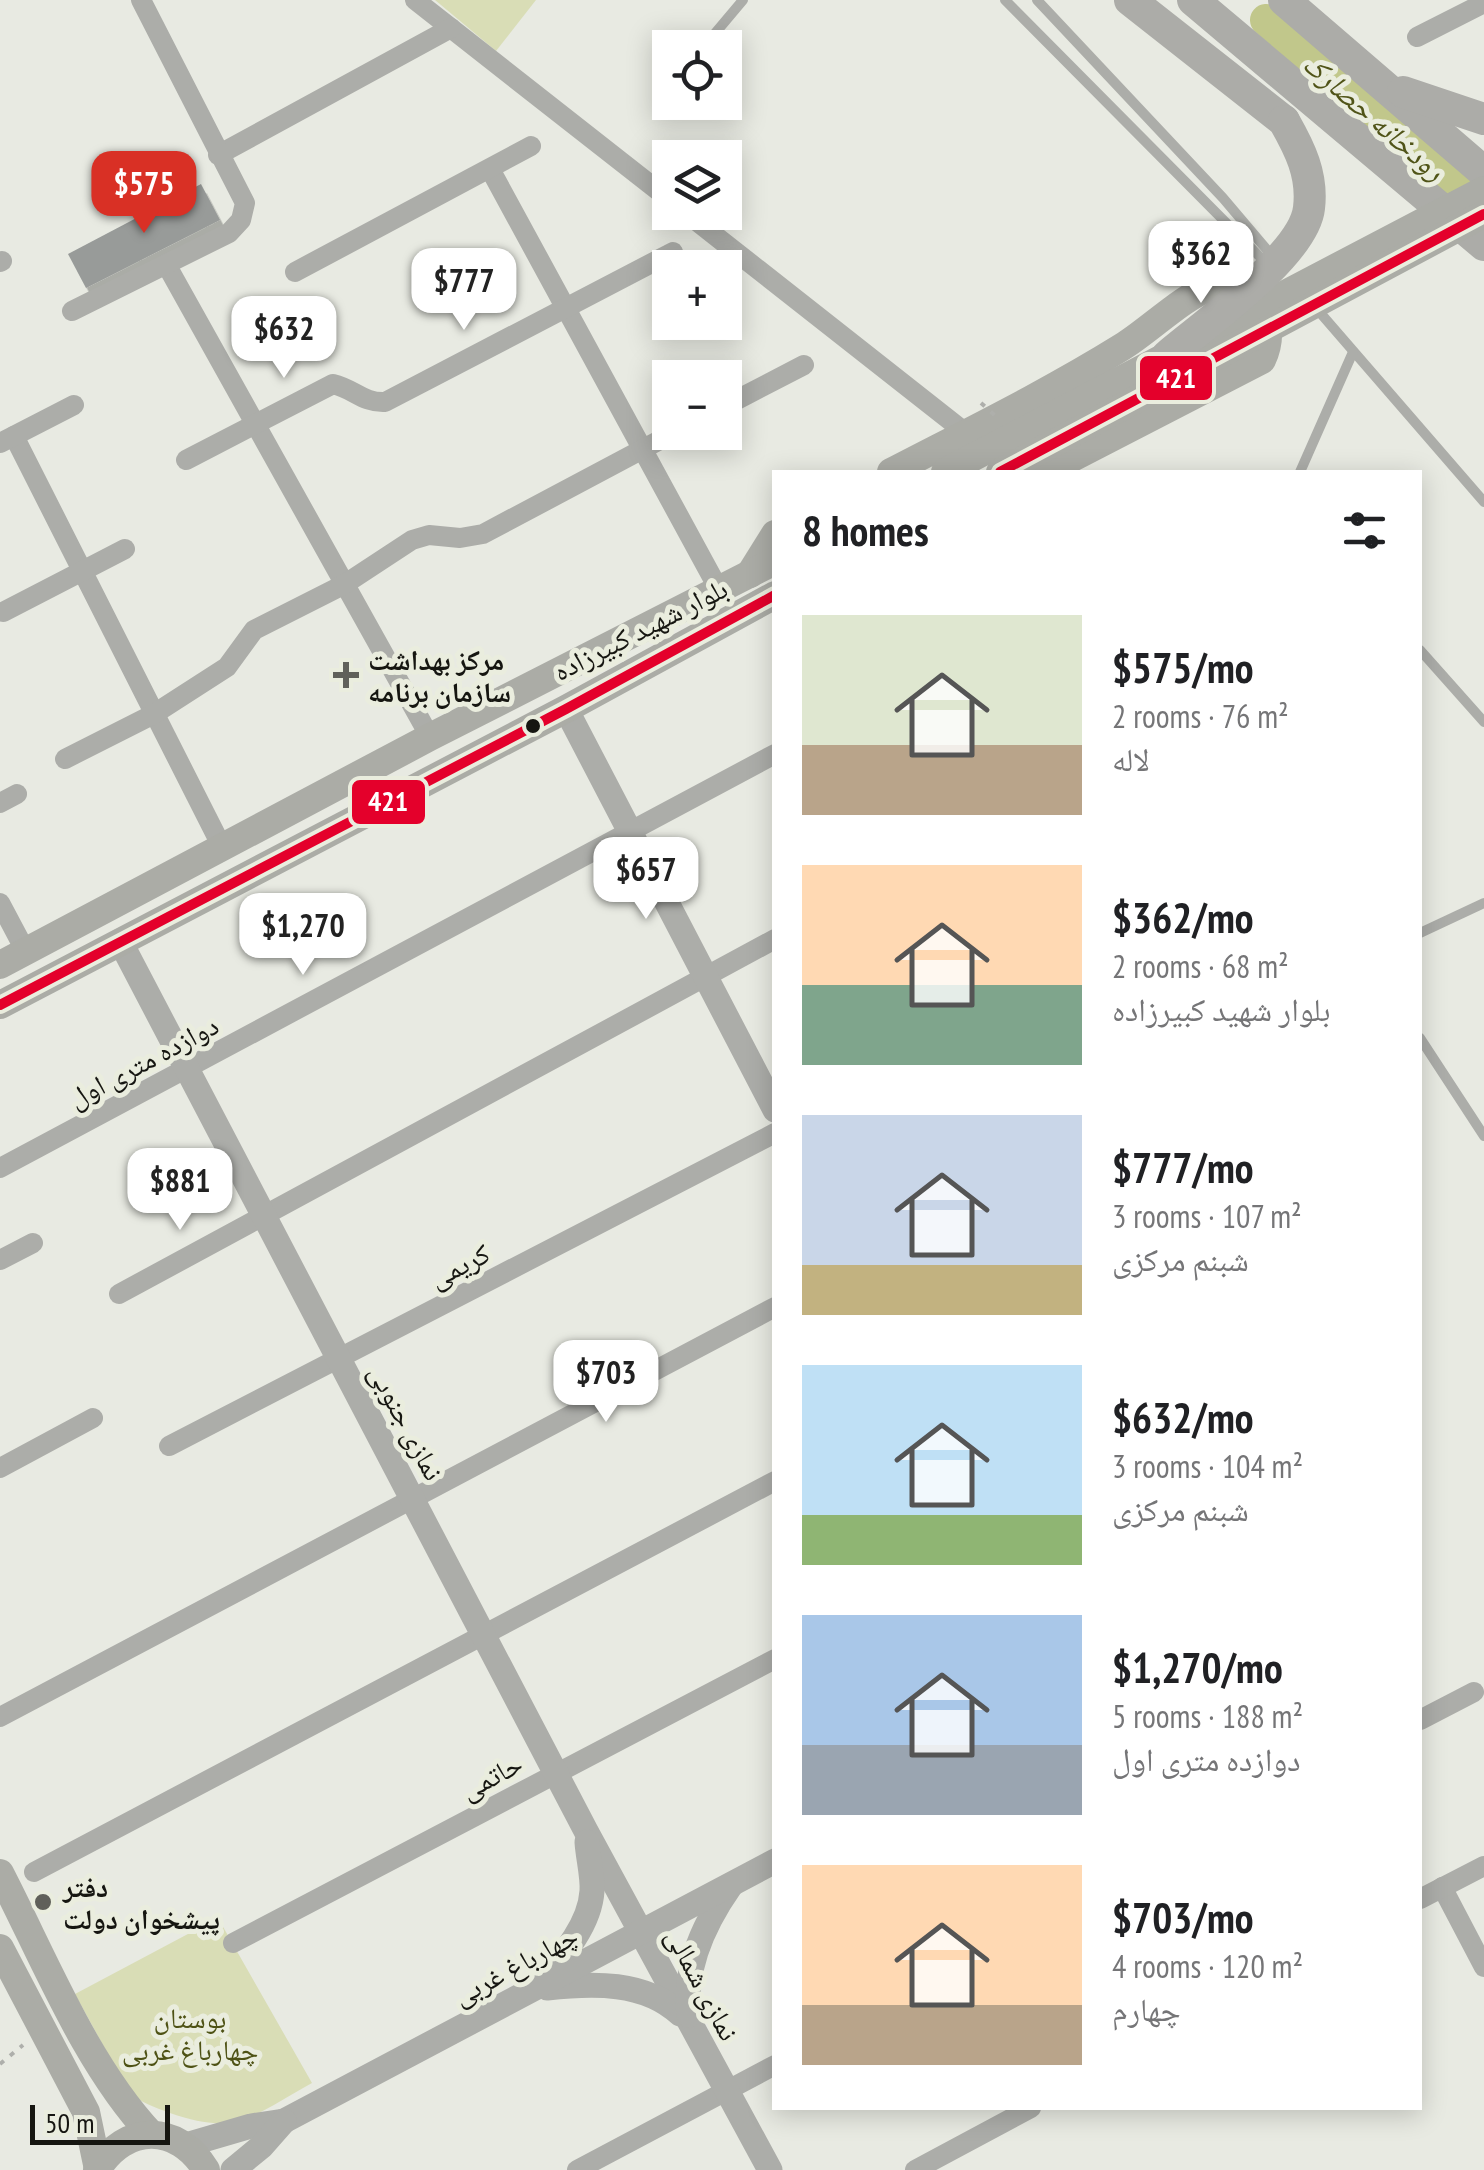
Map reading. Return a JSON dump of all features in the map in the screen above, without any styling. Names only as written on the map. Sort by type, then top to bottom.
[{"type":"highway","points":[[1130,0],[1284,121],[1300,148],[1309,179],[1309,212],[1292,245],[1264,274],[1167,356]]},
{"type":"highway","points":[[1193,0],[1484,245]]},
{"type":"highway","points":[[1284,0],[1484,172]]},
{"type":"highway","points":[[1387,86],[1484,119]]},
{"type":"main road","points":[[948,470],[1484,190]]},
{"type":"main road","points":[[1004,470],[1484,214]]},
{"type":"main road","points":[[895,470],[1122,347],[1206,288],[1226,284],[1242,288],[1256,298],[1270,328],[1269,346],[1262,360],[1049,470]]},
{"type":"main road","name":"بلوار شهید کبیرزاده","points":[[0,965],[430,737],[762,567],[772,542]]},
{"type":"main road","name":"بلوار شهید کبیرزاده","points":[[0,1004],[771,599]]},
{"type":"main road","points":[[0,1872],[97,2062],[128,2110],[151,2134]]},
{"type":"main road","points":[[0,1948],[86,2112],[98,2169]]},
{"type":"main road","points":[[98,2169],[119,2144],[151,2134],[186,2146],[206,2170]]},
{"type":"street","points":[[72,311],[229,233],[241,220],[245,203],[141,0]]},
{"type":"street","points":[[415,0],[652,186]]},
{"type":"street","points":[[1417,36],[1484,2]]},
{"type":"street","points":[[218,156],[450,28]]},
{"type":"street","points":[[294,272],[530,146]]},
{"type":"street","points":[[490,168],[718,588]]},
{"type":"street","points":[[708,230],[966,433]]},
{"type":"street","points":[[186,460],[333,384],[346,387],[364,401],[385,402],[652,263]]},
{"type":"street","points":[[166,264],[430,737]]},
{"type":"street","points":[[742,397],[804,364]]},
{"type":"street","points":[[74,405],[7,439],[82,571],[222,846]]},
{"type":"street","points":[[65,758],[154,714],[227,667],[254,630],[344,584],[412,540],[429,535],[460,538],[483,534],[652,445]]},
{"type":"street","points":[[2,612],[125,549]]},
{"type":"street","points":[[566,709],[772,1104]]},
{"type":"street","name":"دوازده متری اول","points":[[0,1168],[772,756]]},
{"type":"street","points":[[0,903],[26,952]]},
{"type":"street","name":"نمازی جنوبی","points":[[120,940],[641,1932]]},
{"type":"street","points":[[119,1294],[772,941]]},
{"type":"street","name":"کریمی","points":[[169,1446],[772,1135]]},
{"type":"street","points":[[0,1260],[33,1243]]},
{"type":"street","points":[[0,1716],[772,1310]]},
{"type":"street","points":[[0,1468],[93,1418]]},
{"type":"street","points":[[34,1872],[772,1483]]},
{"type":"street","name":"حاتمی","points":[[233,1943],[772,1661]]},
{"type":"street","points":[[1422,1719],[1474,1692]]},
{"type":"street","points":[[534,1989],[565,1953],[592,1894],[586,1831]]},
{"type":"street","name":"چهارباغ غربی","points":[[284,2121],[772,1863]]},
{"type":"street","points":[[1422,1898],[1484,1866]]},
{"type":"street","points":[[691,2024],[689,1981],[696,1954],[712,1916],[732,1884]]},
{"type":"street","points":[[1442,1888],[1484,1967]]},
{"type":"street","name":"نمازی شمالی","points":[[641,1932],[770,2170]]},
{"type":"street","points":[[534,1989],[574,1985],[636,1990],[656,1996],[691,2024]]},
{"type":"street","points":[[577,2170],[772,2068]]},
{"type":"street","points":[[915,2170],[1027,2110]]},
{"type":"street","points":[[186,2146],[251,2126],[284,2121]]},
{"type":"street","points":[[233,2170],[284,2121]]},
{"type":"lane","points":[[718,30],[743,0]]},
{"type":"lane","points":[[1006,0],[1256,254],[1323,316]]},
{"type":"lane","points":[[1037,0],[1223,198],[1484,502]]},
{"type":"lane","points":[[1301,470],[1353,352]]},
{"type":"lane","points":[[1422,652],[1484,722]]},
{"type":"lane","points":[[1422,932],[1484,903]]},
{"type":"lane","points":[[1422,1041],[1484,1136]]},
{"type":"path","points":[[0,2064],[42,2029]]},
{"type":"green space","points":[[435,0],[536,0],[496,51]]},
{"type":"green space","name":"بوستان چهارباغ غربی","points":[[218,1918],[312,2083],[259,2113],[213,2123],[159,2109],[128,2091],[75,1994]]},
{"type":"building","points":[[201,184],[220,220],[86,288],[68,254]]},
{"type":"waterway","name":"رودخانه حصارک","points":[[1266,20],[1484,212]]},
{"type":"transit line","name":"421","points":[[1004,470],[1484,214]]},
{"type":"transit line","name":"421","points":[[0,1005],[566,709],[772,597]]},
{"type":"place","name":"مرکز بهداشت سازمان برنامه","points":[[346,675]]},
{"type":"place","name":"دفتر پیشخوان دولت","points":[[43,1902]]}]
